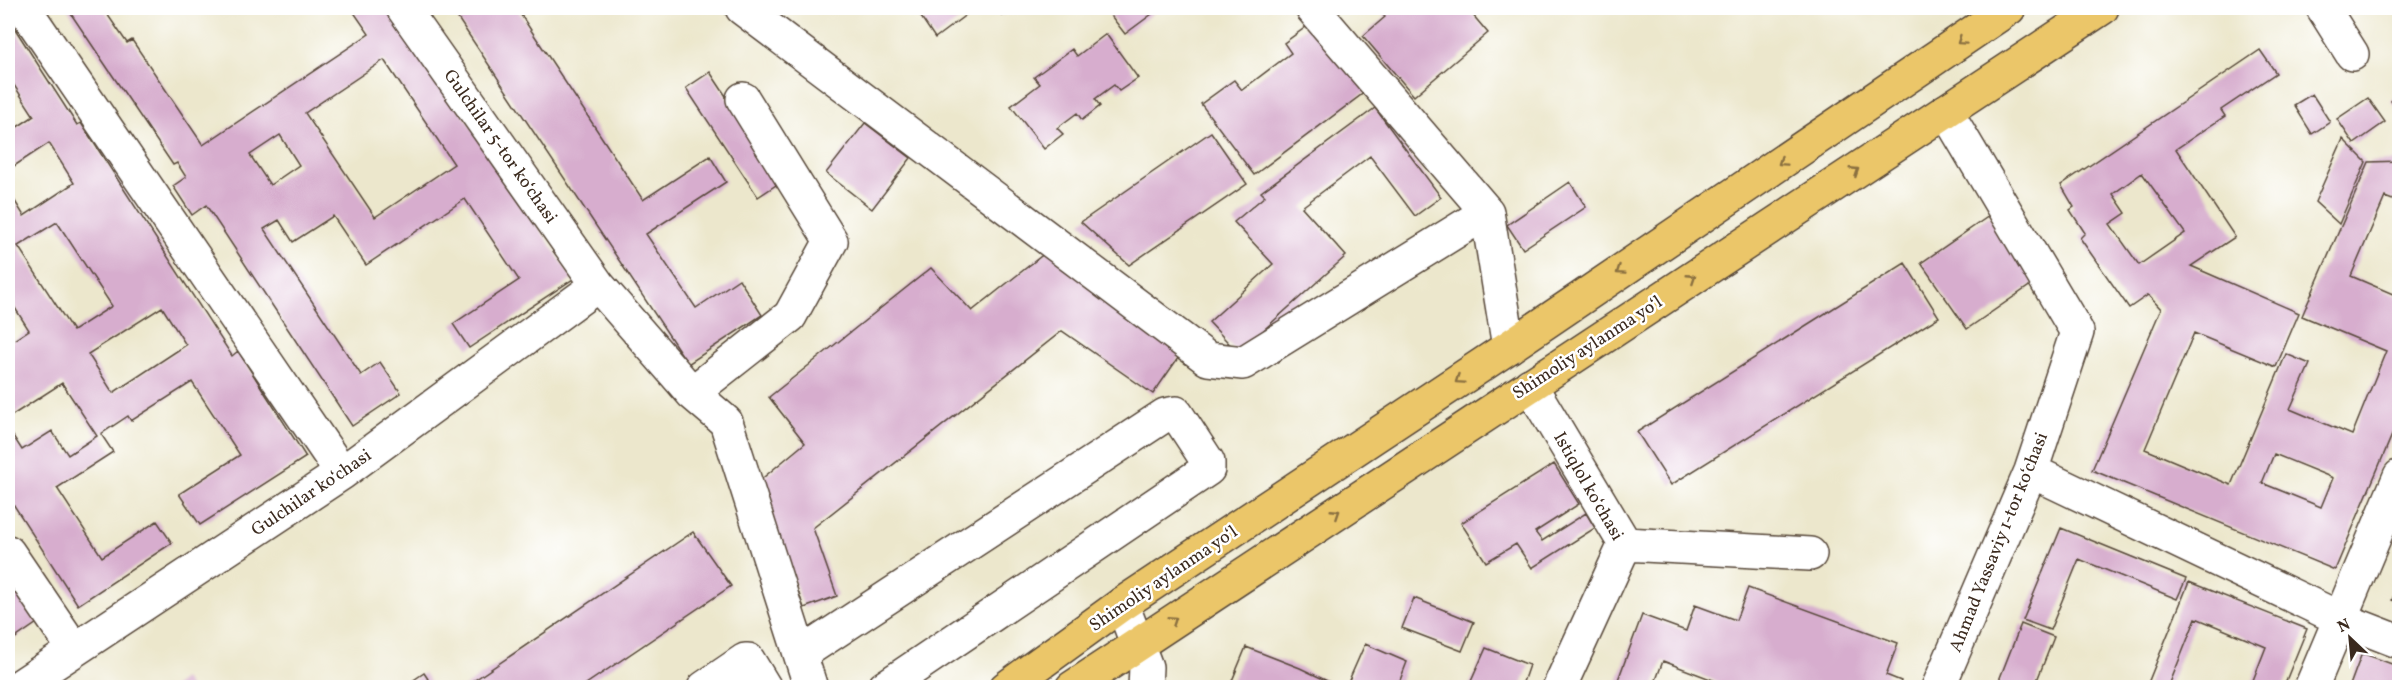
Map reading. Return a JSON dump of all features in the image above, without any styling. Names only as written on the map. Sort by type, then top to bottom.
[{"type":"main road","name":"Shimoliy aylanma yoʻl","points":[[1006,687],[1122,604],[2009,8]]},
{"type":"main road","name":"Shimoliy aylanma yoʻl","points":[[1072,687],[2102,8]]},
{"type":"street","points":[[24,8],[342,473]]},
{"type":"street","name":"Gulchilar 5-tor koʻchasi","points":[[403,8],[598,285],[692,393],[726,422],[811,687]]},
{"type":"street","points":[[741,8],[1208,359],[1243,363],[1487,212]]},
{"type":"street","points":[[1312,8],[1487,212],[1509,346]]},
{"type":"street","points":[[2323,8],[2352,54]]},
{"type":"street","points":[[692,393],[790,316],[831,241],[743,99]]},
{"type":"street","name":"Ahmad Yassaviy 1-tor koʻchasi","points":[[1938,687],[2031,471],[2077,332],[1946,111]]},
{"type":"street","name":"Gulchilar koʻchasi","points":[[16,687],[342,473],[598,285]]},
{"type":"street","name":"Istiqlol ko‘chasi","points":[[1530,385],[1625,544],[1559,687]]},
{"type":"street","points":[[801,654],[1165,414],[1176,413],[1208,462],[1208,469],[884,687]]},
{"type":"street","points":[[2031,471],[2341,619],[2400,642]]},
{"type":"street","points":[[2311,687],[2400,476]]},
{"type":"street","points":[[1625,544],[1810,554]]},
{"type":"street","points":[[8,552],[74,649]]},
{"type":"street","points":[[1122,604],[1146,667],[1145,687]]},
{"type":"street","points":[[704,687],[745,660],[748,660],[765,687]]},
{"type":"building","points":[[67,8],[103,8],[127,43],[132,40],[203,145],[369,34],[351,8],[392,8],[573,279],[469,348],[453,324],[519,280],[465,199],[366,265],[333,216],[293,242],[279,220],[264,229],[361,375],[380,362],[401,393],[352,426],[206,205],[192,215],[173,186],[186,177],[177,163],[173,165]],"holes":[[[384,60],[454,164],[375,217],[305,113]],[[280,135],[299,165],[270,185],[250,155]]]},
{"type":"building","points":[[451,8],[519,8],[517,9],[643,200],[710,156],[726,182],[646,234],[696,308],[739,279],[762,315],[688,364]]},
{"type":"building","points":[[915,8],[975,8],[935,38]]},
{"type":"building","points":[[996,8],[1011,8],[1002,15]]},
{"type":"building","points":[[1105,8],[1160,8],[1125,34]]},
{"type":"building","points":[[1467,8],[1488,33],[1414,96],[1363,36],[1385,17],[1378,9]]},
{"type":"building","points":[[8,18],[77,125],[81,123],[232,356],[238,351],[306,457],[200,525],[179,494],[240,455],[192,382],[131,421],[128,416],[101,434],[113,452],[57,488],[102,557],[157,521],[172,543],[78,605],[8,496],[8,428],[22,450],[52,431],[68,455],[97,436],[62,383],[8,418],[8,344],[29,330],[8,297],[8,190],[24,216],[74,183],[49,143],[8,170],[8,133],[34,116],[12,82],[8,85]],"holes":[[[57,222],[112,306],[73,331],[18,246]],[[162,307],[186,345],[113,393],[88,354]]]},
{"type":"building","points":[[1317,19],[1369,89],[1254,175],[1201,104],[1234,80],[1242,90],[1291,53],[1284,43]]},
{"type":"building","points":[[1106,34],[1138,78],[1119,91],[1114,85],[1095,99],[1100,106],[1082,120],[1077,113],[1057,128],[1063,134],[1044,149],[1011,106],[1040,84],[1034,77],[1072,49],[1077,56]]},
{"type":"building","points":[[2260,50],[2276,73],[2221,110],[2225,116],[2176,149],[2235,237],[2191,266],[2299,313],[2276,367],[2194,333],[2145,449],[2231,485],[2286,354],[2310,364],[2290,409],[2352,435],[2386,351],[2302,316],[2369,162],[2400,161],[2400,203],[2385,197],[2351,276],[2400,297],[2400,416],[2335,570],[2092,470],[2161,309],[2148,295],[2129,308],[2080,238],[2085,233],[2070,210],[2074,207],[2061,185]],"holes":[[[2142,173],[2185,233],[2139,265],[2110,224],[2126,213],[2113,194]],[[2274,454],[2333,478],[2321,507],[2262,483]]]},
{"type":"building","points":[[710,72],[782,181],[758,197],[686,88]]},
{"type":"building","points":[[2312,94],[2330,122],[2312,134],[2294,105]]},
{"type":"building","points":[[2400,94],[2400,114],[2391,101]]},
{"type":"building","points":[[2368,98],[2385,122],[2354,144],[2337,119]]},
{"type":"building","points":[[1375,108],[1441,197],[1415,216],[1370,156],[1302,207],[1346,256],[1238,353],[1209,322],[1273,264],[1234,222],[1265,196],[1261,192]]},
{"type":"building","points":[[865,123],[911,158],[872,209],[826,173]]},
{"type":"building","points":[[1211,132],[1247,184],[1129,265],[1081,222]]},
{"type":"building","points":[[2343,139],[2366,162],[2339,224],[2315,202]]},
{"type":"building","points":[[1570,182],[1586,207],[1523,249],[1507,225]]},
{"type":"building","points":[[1989,216],[2035,282],[1967,329],[1921,263]]},
{"type":"building","points":[[1050,249],[1183,351],[1153,394],[1062,331],[813,528],[837,596],[804,608],[758,482],[805,443],[769,397],[931,268],[972,311]]},
{"type":"building","points":[[1905,263],[1939,317],[1671,485],[1637,432]]},
{"type":"building","points":[[1554,464],[1579,504],[1535,532],[1542,541],[1586,513],[1595,528],[1532,568],[1516,544],[1486,562],[1461,523]]},
{"type":"building","points":[[2061,528],[2186,579],[2177,599],[2079,559],[2050,630],[2023,620]]},
{"type":"building","points":[[693,532],[731,586],[580,688],[463,688]]},
{"type":"building","points":[[8,580],[37,623],[8,643]]},
{"type":"building","points":[[2189,582],[2307,629],[2283,688],[2250,688],[2266,647],[2196,618],[2168,688],[2146,688]]},
{"type":"building","points":[[2400,583],[2400,603],[2392,600]]},
{"type":"building","points":[[1748,588],[1898,643],[1886,675],[1901,681],[1899,688],[1734,688],[1663,661],[1653,688],[1615,688],[1642,615],[1686,631],[1695,605],[1736,620]]},
{"type":"building","points":[[1414,598],[1474,622],[1462,651],[1402,628]]},
{"type":"building","points":[[2021,624],[2054,637],[2034,688],[1996,688]]},
{"type":"building","points":[[1365,644],[1407,662],[1397,688],[1346,687]]},
{"type":"building","points":[[1246,647],[1300,668],[1342,688],[1229,688]]},
{"type":"building","points":[[1486,648],[1529,665],[1521,688],[1468,688]]},
{"type":"building","points":[[2362,653],[2400,667],[2400,688],[2349,688]]},
{"type":"building","points":[[424,673],[434,688],[402,688]]},
{"type":"building","points":[[184,679],[190,688],[172,688]]}]
